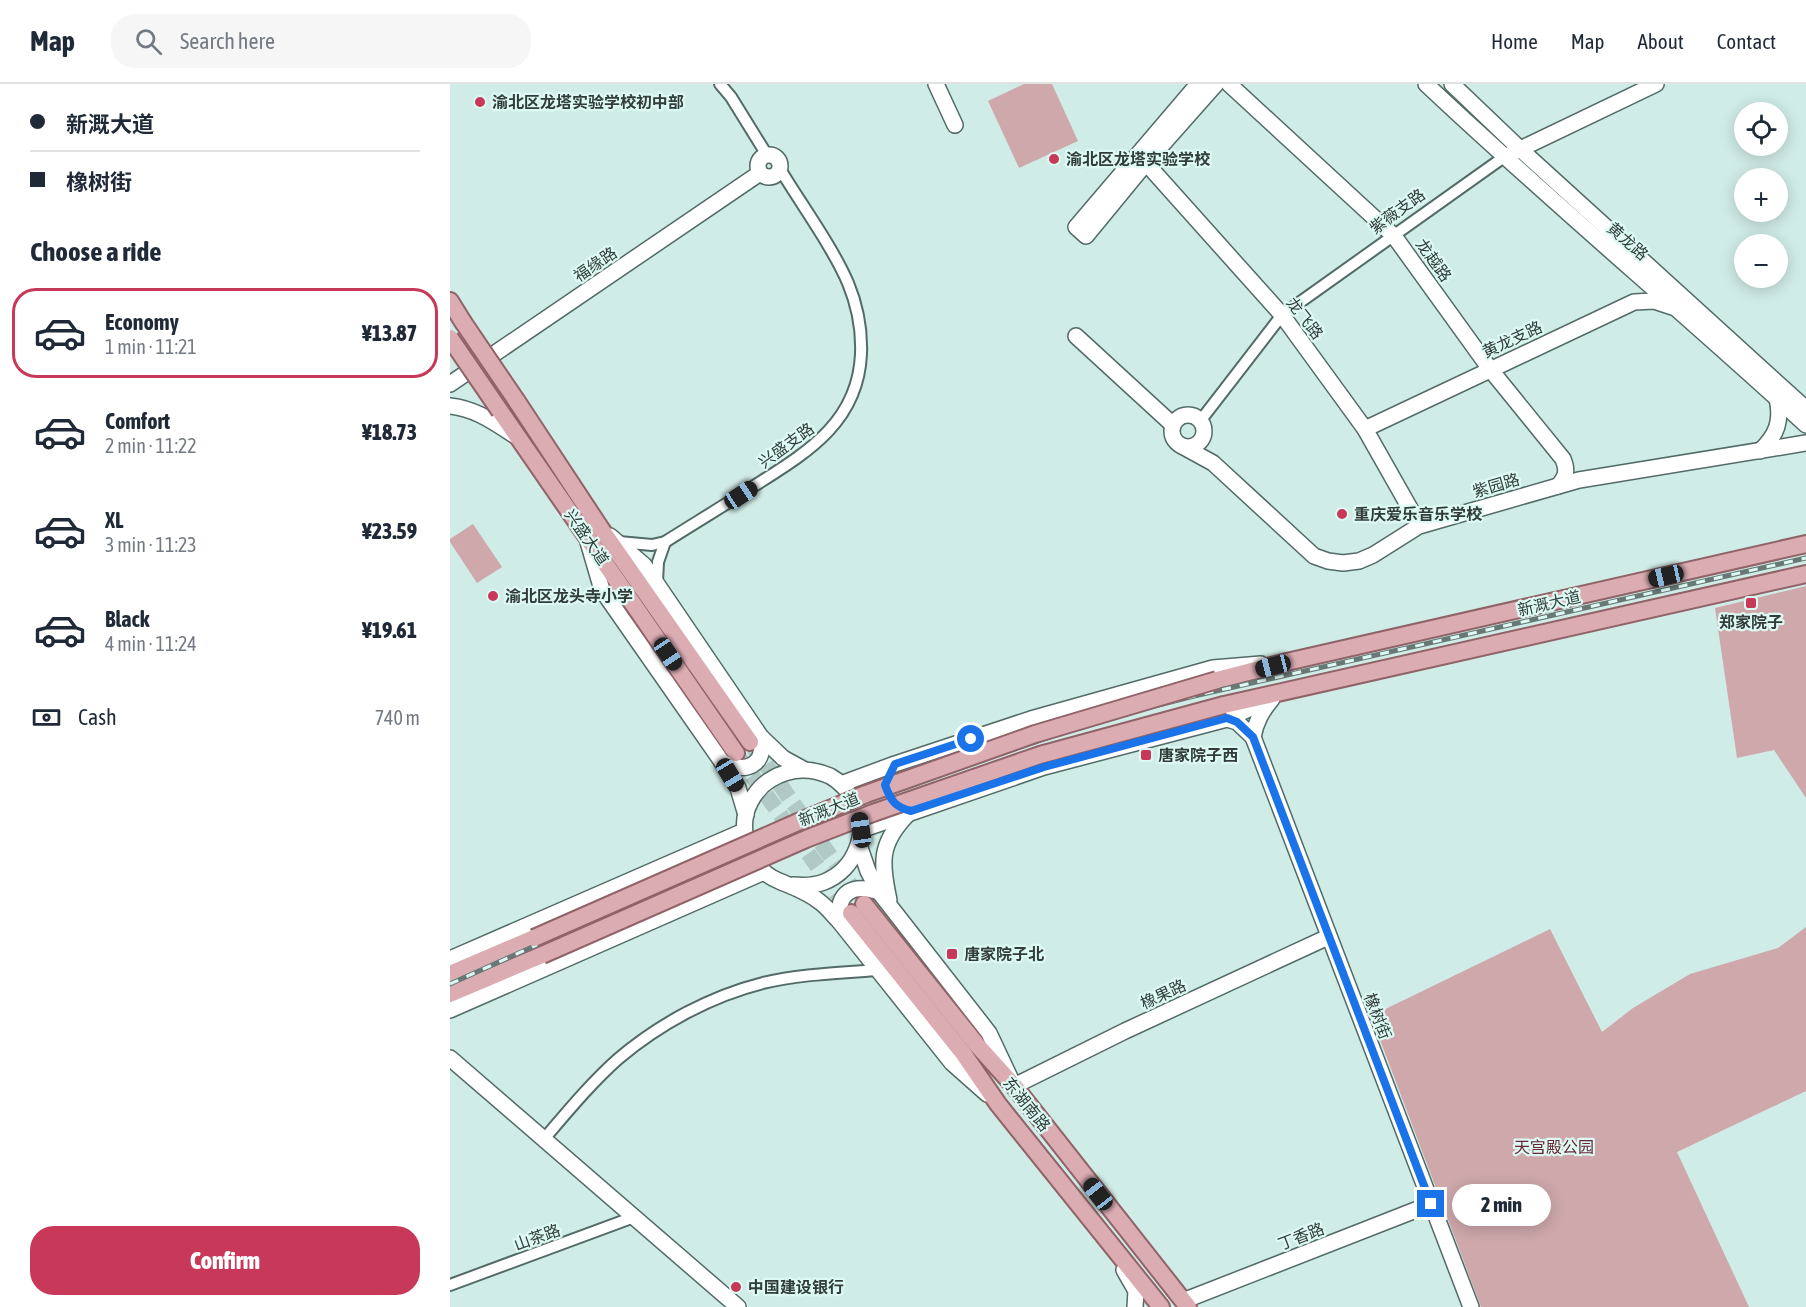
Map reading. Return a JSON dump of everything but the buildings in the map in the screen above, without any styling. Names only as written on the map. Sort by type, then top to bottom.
[{"type":"main road","name":"兴盛大道","points":[[450,302],[516,400],[729,757]]},
{"type":"main road","name":"兴盛大道","points":[[450,338],[519,439],[756,740]]},
{"type":"main road","name":"新溉大道","points":[[450,974],[866,794],[1035,734],[1217,680],[1291,661],[1806,544]]},
{"type":"main road","name":"新溉大道","points":[[450,994],[806,839],[873,813],[1040,755],[1225,712],[1293,689],[1806,573]]},
{"type":"main road","name":"东湖南路","points":[[852,912],[1014,1086],[1186,1304]]},
{"type":"main road","name":"东湖南路","points":[[852,912],[963,1053],[998,1104],[1159,1305]]},
{"type":"street","points":[[720,84],[731,97],[767,155]]},
{"type":"street","points":[[936,84],[955,125]]},
{"type":"street","points":[[1198,84],[1081,232],[1216,84]]},
{"type":"street","name":"龙越路","points":[[1229,84],[1394,236],[1490,369],[1563,459],[1567,469],[1565,478],[1558,486]]},
{"type":"street","name":"黄龙路","points":[[1426,84],[1504,157],[1678,309],[1806,425]]},
{"type":"street","name":"黄龙路","points":[[1452,84],[1520,149],[1806,409]]},
{"type":"street","name":"紫薇支路","points":[[1202,428],[1282,315],[1504,157],[1656,84]]},
{"type":"street","points":[[1505,135],[1528,140],[1546,136]]},
{"type":"street","points":[[760,173],[758,163],[762,157],[767,155],[776,157],[780,169]]},
{"type":"street","name":"龙飞路","points":[[1146,163],[1282,315],[1365,429],[1412,512]]},
{"type":"street","name":"福缘路","points":[[450,384],[760,173],[770,177],[777,174],[780,169]]},
{"type":"street","name":"兴盛支路","points":[[665,542],[797,459],[817,443],[836,424],[857,385],[861,329],[855,301],[838,264],[780,169]]},
{"type":"street","name":"黄龙支路","points":[[1365,429],[1634,302],[1654,301],[1678,309]]},
{"type":"street","points":[[1076,336],[1173,425]]},
{"type":"street","points":[[1760,451],[1776,433],[1780,421],[1777,398]]},
{"type":"street","points":[[450,406],[465,408],[485,416],[519,439]]},
{"type":"street","points":[[1202,428],[1201,441],[1192,447],[1182,446],[1174,439],[1173,425],[1177,419],[1187,414],[1197,417],[1202,428],[1213,464]]},
{"type":"street","name":"紫园路","points":[[1182,446],[1213,464],[1314,556],[1343,563],[1359,561],[1373,555],[1419,526],[1579,480],[1806,443]]},
{"type":"street","points":[[1405,534],[1411,524],[1412,512],[1438,520]]},
{"type":"street","points":[[593,532],[617,542],[652,545],[665,542],[657,571],[657,584]]},
{"type":"street","points":[[617,542],[644,565],[763,749],[758,760],[748,767],[735,768],[729,757]]},
{"type":"street","name":"新溉大道","points":[[841,784],[1031,719],[1213,668],[1291,661]]},
{"type":"street","name":"新溉大道","points":[[861,830],[1044,767],[1273,698],[1293,689]]},
{"type":"street","points":[[1253,737],[1261,712],[1273,698]]},
{"type":"street","points":[[1225,712],[1253,737]]},
{"type":"street","name":"橡树街","points":[[1253,737],[1472,1307]]},
{"type":"street","points":[[756,740],[803,769],[820,772],[835,779],[849,792],[859,810],[861,830],[859,845],[851,861],[840,873],[825,882],[809,886],[778,881],[765,872],[754,860],[747,846],[744,831],[746,815],[753,797],[766,782],[784,772],[803,769]]},
{"type":"street","points":[[729,757],[746,815]]},
{"type":"street","points":[[891,907],[884,876],[884,852],[893,830],[911,811],[899,808],[891,800],[885,785],[895,764]]},
{"type":"street","points":[[450,959],[744,831]]},
{"type":"street","points":[[859,845],[868,872],[879,892],[989,1033],[1014,1086]]},
{"type":"street","points":[[688,855],[702,855],[713,861],[719,873],[717,885],[709,897]]},
{"type":"street","points":[[450,1010],[765,872]]},
{"type":"street","points":[[793,885],[820,901],[852,912],[877,970],[952,1063],[998,1104]]},
{"type":"street","points":[[852,912],[838,909],[842,896],[852,890],[865,888],[879,892]]},
{"type":"street","name":"橡果路","points":[[1014,1086],[1125,1031],[1328,937]]},
{"type":"street","points":[[544,1139],[587,1089],[619,1058],[681,1016],[714,1000],[764,983],[877,970]]},
{"type":"street","points":[[450,1058],[738,1307]]},
{"type":"street","name":"丁香路","points":[[1186,1304],[1431,1204]]},
{"type":"street","points":[[1084,1210],[1098,1237],[1134,1286],[1137,1298],[1135,1307]]},
{"type":"street","name":"山茶路","points":[[450,1285],[634,1217]]},
{"type":"green space","points":[[1024,84],[1052,84],[1078,141],[1019,168],[988,101]]},
{"type":"green space","points":[[473,524],[502,567],[477,583],[450,542],[450,539]]},
{"type":"green space","points":[[1806,586],[1806,798],[1774,750],[1737,758],[1715,608]]},
{"type":"green space","name":"天宫殿公园","points":[[1806,927],[1806,1091],[1677,1152],[1749,1307],[1481,1307],[1371,1016],[1550,929],[1602,1032],[1633,1008],[1690,974],[1778,948]]},
{"type":"tunnel","points":[[752,745],[862,901]]},
{"type":"tunnel","points":[[738,756],[849,910]]},
{"type":"railway","points":[[450,984],[712,866],[906,785],[1062,733],[1194,696],[1806,558]]},
{"type":"place","name":"渝北区龙塔实验学校初中部","points":[[480,102]]},
{"type":"place","name":"渝北区龙塔实验学校","points":[[1054,159]]},
{"type":"place","name":"重庆爱乐音乐学校","points":[[1342,514]]},
{"type":"place","name":"渝北区龙头寺小学","points":[[493,596]]},
{"type":"place","name":"郑家院子","points":[[1751,603]]},
{"type":"place","name":"唐家院子西","points":[[1146,755]]},
{"type":"place","name":"唐家院子北","points":[[952,954]]},
{"type":"place","name":"中国建设银行","points":[[736,1287]]},
{"type":"route","points":[[971,739],[895,764],[885,785],[891,800],[899,808],[911,811],[1044,767],[1227,718],[1245,728],[1253,737],[1431,1204]]}]
